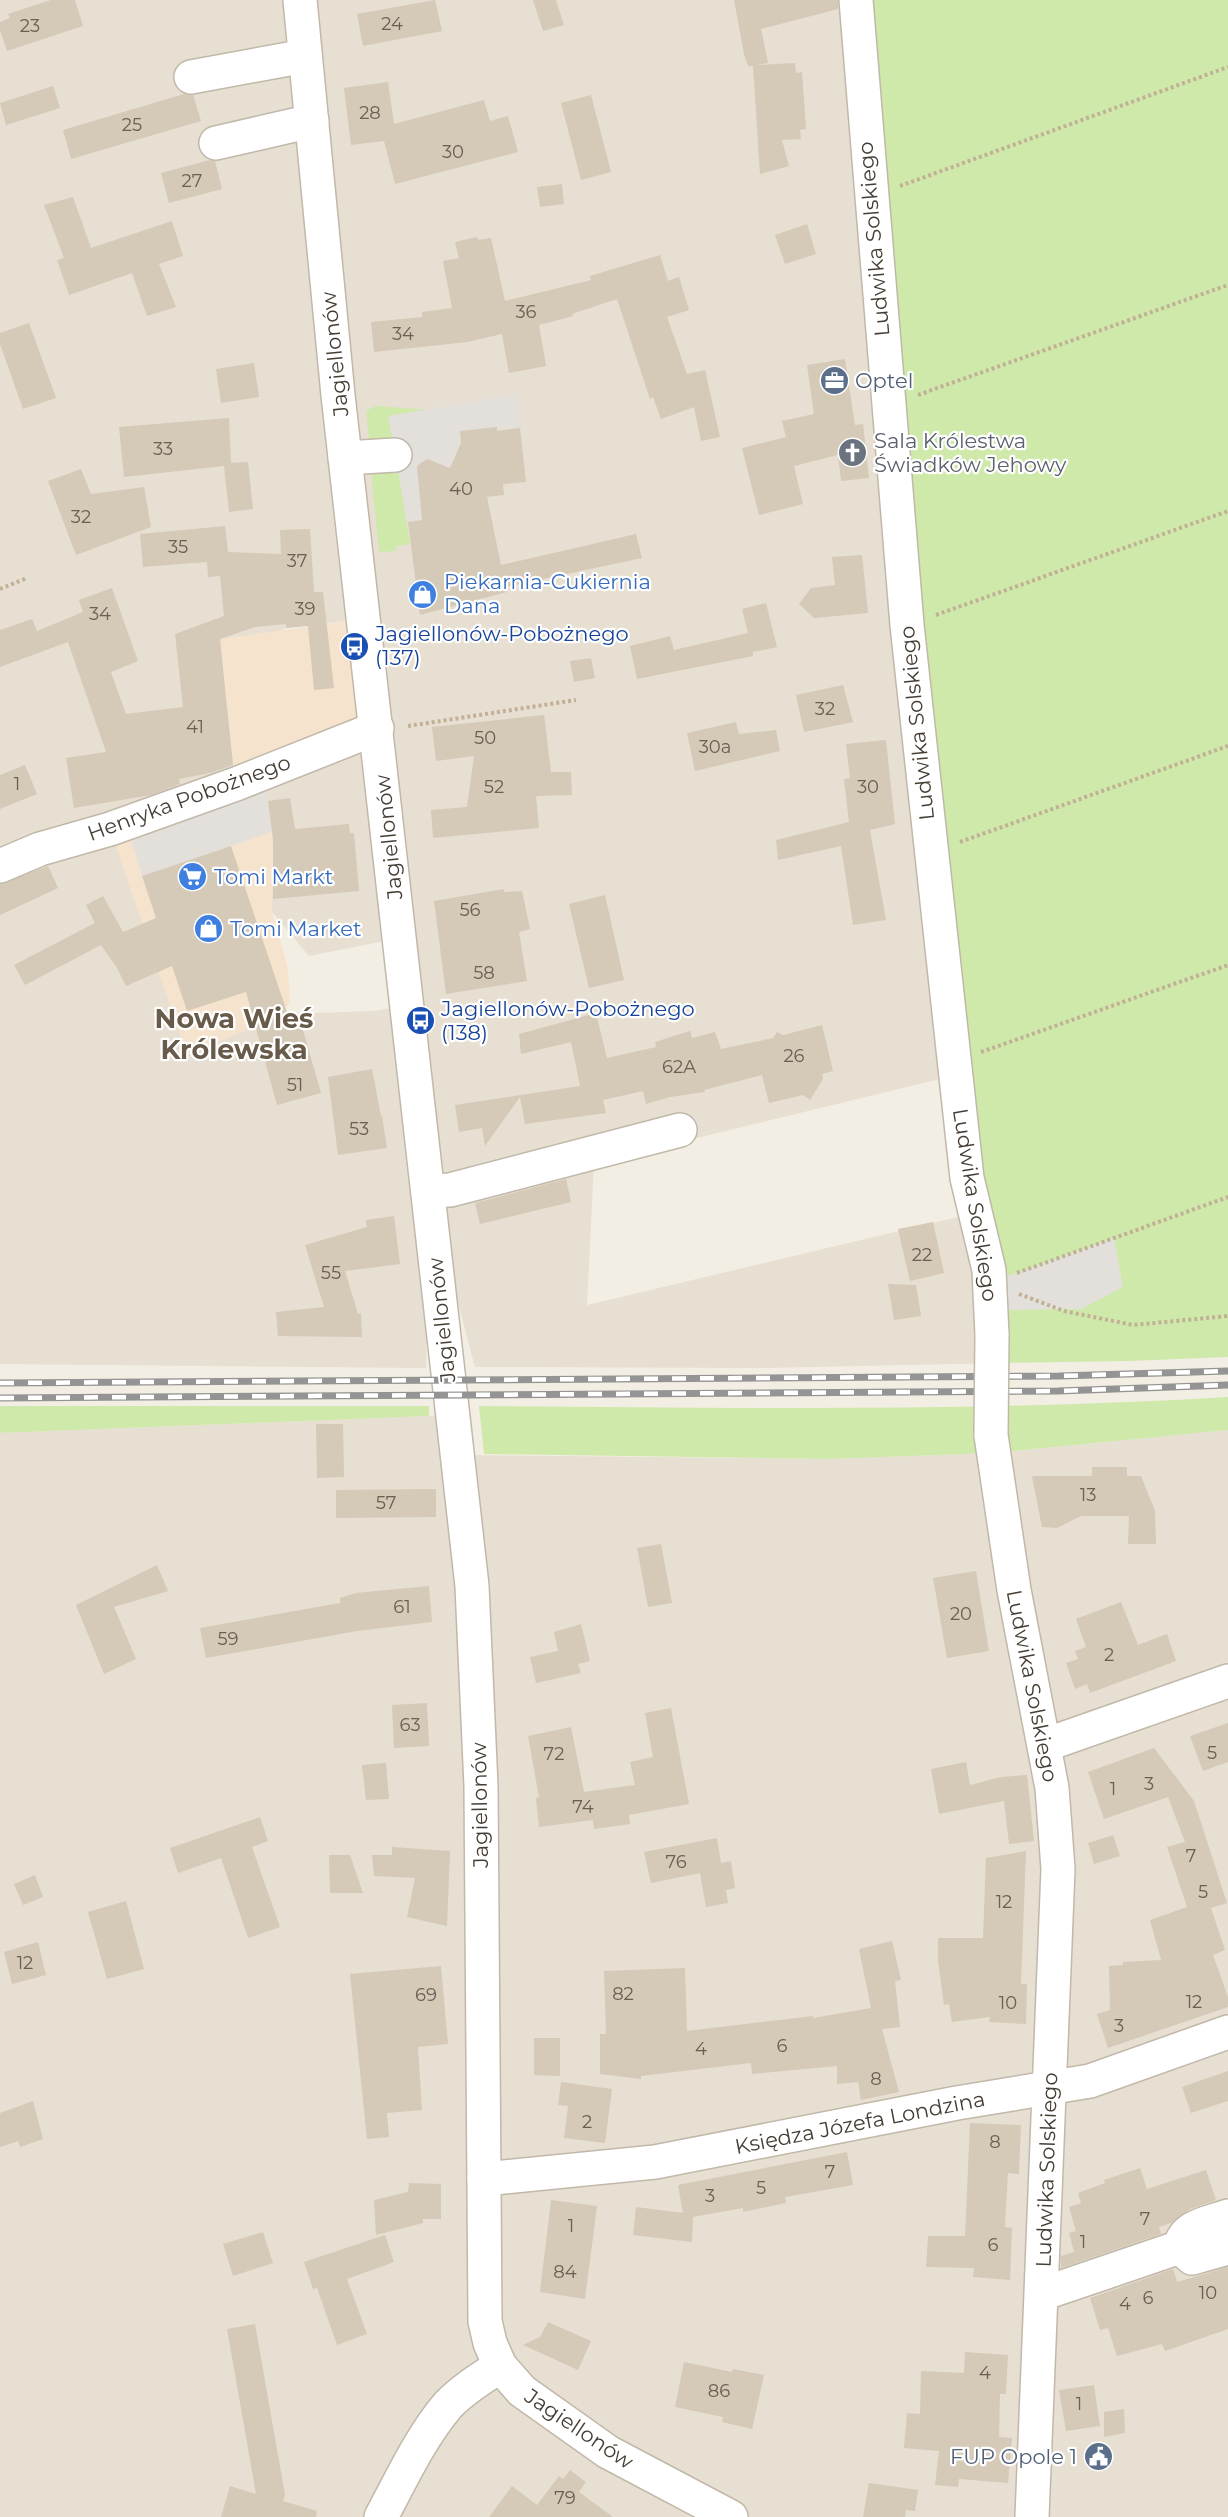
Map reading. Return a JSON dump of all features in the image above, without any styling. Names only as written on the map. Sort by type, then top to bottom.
[{"type":"street","name":"Jagiellonów","points":[[300,0],[345,458],[392,727],[428,1191],[472,1586],[481,1786],[485,2321],[490,2343],[500,2366],[522,2391],[590,2440],[654,2478],[731,2517]]},
{"type":"street","name":"Ludwika Solskiego","points":[[856,0],[907,625],[967,1178],[991,1282],[992,1435],[1014,1590],[1045,1745],[1053,1799],[1058,1869],[1032,2517]]},
{"type":"street","points":[[191,77],[305,56]]},
{"type":"street","points":[[216,144],[312,122]]},
{"type":"street","points":[[345,458],[395,455]]},
{"type":"street","name":"Henryka Pobożnego","points":[[0,866],[40,849],[110,829],[392,727]]},
{"type":"street","points":[[428,1191],[450,1190],[680,1130]]},
{"type":"street","points":[[1045,1745],[1228,1681]]},
{"type":"street","name":"Księdza Józefa Londzina","points":[[484,2180],[655,2162],[957,2103],[1090,2081],[1228,2032]]},
{"type":"street","points":[[1179,2247],[1181,2239],[1191,2229],[1228,2216]]},
{"type":"street","points":[[1042,2294],[1179,2247]]},
{"type":"street","points":[[1179,2247],[1186,2254],[1198,2258],[1228,2248]]},
{"type":"street","points":[[381,2517],[430,2430],[449,2405],[470,2385],[500,2366]]},
{"type":"path","points":[[871,196],[1228,67]]},
{"type":"path","points":[[888,405],[1228,285]]},
{"type":"path","points":[[907,625],[1228,511]]},
{"type":"path","points":[[0,589],[27,578]]},
{"type":"path","points":[[392,727],[576,700]]},
{"type":"path","points":[[931,852],[1228,746]]},
{"type":"path","points":[[955,1061],[1228,964]]},
{"type":"path","points":[[991,1282],[1228,1197]]},
{"type":"path","points":[[991,1282],[1064,1311],[1133,1325],[1228,1316]]},
{"type":"shaded area","points":[[0,0],[856,0],[956,1075],[594,1163],[587,1305],[975,1213],[1001,1363],[764,1368],[475,1367],[429,1194],[426,1368],[0,1364]],"holes":[[[364,619],[266,788],[273,840],[272,912],[309,956],[400,938],[408,1006],[276,1018],[255,1026],[234,769],[223,669],[286,628]]]},
{"type":"shaded area","points":[[517,394],[520,428],[497,427],[460,431],[461,443],[450,468],[428,459],[417,466],[422,520],[408,522],[388,416]]},
{"type":"shaded area","points":[[364,619],[377,728],[266,788],[273,840],[272,912],[288,968],[290,1003],[276,1018],[187,1055],[110,829],[234,769],[220,639]]},
{"type":"shaded area","points":[[266,788],[272,832],[142,876],[130,836]]},
{"type":"shaded area","points":[[1114,1238],[1123,1287],[1081,1309],[1001,1310],[1002,1278]]},
{"type":"shaded area","points":[[452,1415],[456,1455],[829,1459],[992,1453],[1228,1430],[1228,2517],[0,2517],[0,1433]]},
{"type":"green space","points":[[856,0],[1228,0],[1228,1357],[1001,1363]]},
{"type":"green space","points":[[376,406],[432,410],[394,447],[370,447],[366,411]]},
{"type":"green space","points":[[397,464],[410,544],[397,546],[396,551],[379,552],[371,470]]},
{"type":"green space","points":[[1228,1397],[1228,1430],[992,1453],[829,1459],[484,1454],[479,1406],[947,1407]]},
{"type":"green space","points":[[0,1406],[429,1406],[429,1416],[0,1433]]},
{"type":"building","points":[[51,0],[75,0],[83,26],[7,51],[0,30],[0,22],[10,18],[8,14]]},
{"type":"building","points":[[435,0],[442,31],[363,46],[357,14]]},
{"type":"building","points":[[533,0],[556,0],[564,25],[543,31]]},
{"type":"building","points":[[734,0],[838,0],[838,9],[761,29],[768,63],[755,65],[795,63],[796,73],[802,72],[806,129],[800,130],[801,139],[782,140],[789,166],[760,174],[753,66],[748,66],[744,54]]},
{"type":"building","points":[[388,82],[394,124],[484,100],[490,121],[508,116],[518,152],[395,184],[384,141],[351,145],[344,88]]},
{"type":"building","points":[[53,86],[60,108],[6,125],[0,103]]},
{"type":"building","points":[[184,94],[193,95],[201,121],[71,159],[63,130]]},
{"type":"building","points":[[591,95],[611,172],[581,180],[561,103]]},
{"type":"building","points":[[210,160],[215,161],[222,189],[169,203],[161,173]]},
{"type":"building","points":[[562,184],[564,204],[540,207],[537,187]]},
{"type":"building","points":[[73,197],[91,248],[172,221],[183,256],[159,264],[176,307],[147,316],[132,273],[69,295],[57,260],[64,258],[44,205]]},
{"type":"building","points":[[807,224],[816,254],[785,264],[775,235]]},
{"type":"building","points":[[477,237],[478,240],[491,238],[505,301],[591,280],[590,276],[660,255],[668,281],[679,277],[689,310],[667,317],[687,374],[705,370],[720,437],[701,441],[694,407],[661,419],[653,397],[650,399],[617,299],[572,314],[573,316],[539,325],[546,366],[509,373],[502,334],[467,342],[374,352],[371,322],[422,317],[422,312],[452,308],[443,261],[459,258],[455,242]]},
{"type":"building","points":[[29,323],[56,398],[23,409],[0,344],[0,333]]},
{"type":"building","points":[[845,359],[855,425],[863,424],[869,478],[841,481],[838,455],[794,466],[803,504],[759,515],[742,448],[786,437],[782,421],[814,414],[807,365]]},
{"type":"building","points":[[254,363],[259,397],[221,403],[216,369]]},
{"type":"building","points":[[229,418],[231,463],[248,462],[253,509],[229,512],[224,466],[124,477],[119,427]]},
{"type":"building","points":[[497,427],[497,431],[520,428],[526,482],[503,484],[504,495],[487,497],[501,565],[636,534],[642,558],[506,587],[507,592],[420,615],[408,522],[422,520],[417,466],[427,459],[450,468],[461,443],[460,431]]},
{"type":"building","points":[[81,469],[91,494],[144,487],[151,527],[76,555],[48,481]]},
{"type":"building","points":[[225,526],[228,552],[281,554],[280,530],[310,529],[314,592],[323,592],[334,688],[314,690],[308,626],[286,628],[286,624],[255,627],[220,639],[233,765],[210,773],[179,779],[180,784],[151,795],[74,808],[66,758],[106,752],[68,642],[0,667],[0,630],[32,619],[37,631],[83,612],[79,600],[112,588],[138,661],[111,672],[126,714],[183,707],[175,634],[224,616],[220,576],[208,577],[207,562],[143,567],[140,534]]},
{"type":"building","points":[[862,555],[868,613],[814,618],[799,604],[811,588],[835,585],[832,557]]},
{"type":"building","points":[[766,603],[777,647],[753,652],[753,656],[637,679],[630,646],[670,636],[674,650],[748,633],[742,609]]},
{"type":"building","points":[[591,658],[595,678],[574,682],[570,661]]},
{"type":"building","points":[[843,685],[853,722],[804,732],[796,695]]},
{"type":"building","points":[[544,715],[551,772],[571,772],[572,795],[536,796],[539,828],[433,838],[431,810],[467,807],[474,756],[436,761],[432,727]]},
{"type":"building","points":[[736,722],[739,734],[776,730],[780,751],[695,771],[687,733]]},
{"type":"building","points":[[886,740],[895,824],[870,830],[886,920],[853,925],[841,846],[778,860],[776,840],[849,822],[844,779],[850,778],[846,744]]},
{"type":"building","points":[[25,765],[37,794],[0,809],[0,775]]},
{"type":"building","points":[[290,798],[295,829],[349,824],[350,833],[354,833],[359,891],[273,899],[273,840],[268,801]]},
{"type":"building","points":[[231,846],[288,1015],[298,1013],[321,1093],[277,1105],[246,992],[187,1011],[172,966],[126,986],[101,945],[25,985],[14,965],[95,923],[86,905],[103,896],[123,932],[156,918],[142,876]]},
{"type":"building","points":[[48,866],[58,888],[0,915],[0,884]]},
{"type":"building","points":[[504,889],[504,892],[522,891],[530,929],[519,932],[527,981],[446,994],[434,901]]},
{"type":"building","points":[[605,895],[624,980],[589,988],[569,904]]},
{"type":"building","points":[[596,1013],[607,1058],[656,1047],[655,1042],[690,1031],[692,1038],[715,1032],[721,1049],[773,1038],[777,1032],[783,1035],[822,1025],[833,1071],[822,1074],[823,1079],[810,1100],[803,1095],[769,1103],[762,1075],[704,1090],[705,1092],[670,1097],[646,1104],[643,1091],[603,1100],[606,1113],[525,1124],[520,1097],[485,1146],[482,1128],[459,1132],[455,1105],[580,1086],[571,1042],[521,1054],[519,1034]]},
{"type":"building","points":[[372,1069],[387,1148],[338,1155],[328,1077]]},
{"type":"building","points":[[566,1179],[571,1202],[480,1224],[475,1203]]},
{"type":"building","points":[[394,1216],[400,1264],[345,1271],[358,1314],[361,1313],[362,1337],[278,1336],[276,1312],[324,1307],[305,1245],[367,1227],[366,1220]]},
{"type":"building","points":[[933,1222],[944,1273],[910,1281],[898,1229]]},
{"type":"building","points":[[888,1284],[916,1285],[921,1316],[894,1320]]},
{"type":"building","points":[[316,1424],[343,1424],[344,1477],[317,1478]]},
{"type":"building","points":[[1092,1467],[1127,1467],[1127,1476],[1141,1476],[1155,1511],[1156,1544],[1128,1544],[1129,1516],[1081,1516],[1057,1528],[1042,1527],[1032,1476],[1092,1476]]},
{"type":"building","points":[[436,1489],[436,1517],[336,1518],[336,1490]]},
{"type":"building","points":[[661,1544],[672,1603],[648,1607],[637,1548]]},
{"type":"building","points":[[157,1565],[168,1591],[114,1607],[136,1659],[104,1674],[76,1605]]},
{"type":"building","points":[[976,1571],[989,1651],[947,1658],[933,1578]]},
{"type":"building","points":[[429,1586],[432,1622],[357,1631],[206,1658],[200,1628],[340,1603],[340,1598],[356,1593]]},
{"type":"building","points":[[1121,1602],[1138,1645],[1167,1634],[1176,1661],[1090,1693],[1087,1684],[1075,1689],[1066,1663],[1078,1659],[1075,1651],[1086,1647],[1076,1619]]},
{"type":"building","points":[[581,1624],[590,1661],[578,1664],[581,1673],[536,1683],[530,1657],[558,1651],[554,1632]]},
{"type":"building","points":[[427,1703],[429,1746],[394,1748],[392,1705]]},
{"type":"building","points":[[671,1708],[689,1804],[629,1815],[630,1824],[594,1829],[593,1820],[539,1827],[536,1798],[539,1797],[528,1736],[571,1727],[584,1792],[635,1785],[630,1762],[653,1757],[645,1713]]},
{"type":"building","points":[[1228,1723],[1228,1762],[1203,1771],[1190,1736]]},
{"type":"building","points":[[1154,1748],[1194,1801],[1227,1903],[1211,1908],[1225,1950],[1213,1955],[1228,1997],[1228,2007],[1108,2048],[1097,2014],[1110,2010],[1109,1966],[1123,1965],[1123,1962],[1161,1960],[1150,1920],[1187,1907],[1167,1847],[1185,1842],[1168,1797],[1104,1819],[1088,1772]]},
{"type":"building","points":[[966,1762],[970,1785],[1001,1777],[1027,1775],[1034,1841],[1009,1844],[1004,1801],[939,1814],[931,1769]]},
{"type":"building","points":[[386,1763],[389,1799],[366,1800],[362,1765]]},
{"type":"building","points":[[260,1817],[268,1841],[252,1847],[280,1927],[248,1938],[221,1858],[178,1873],[170,1848]]},
{"type":"building","points":[[1113,1835],[1120,1856],[1094,1864],[1088,1843]]},
{"type":"building","points":[[717,1838],[721,1863],[731,1861],[735,1888],[726,1890],[728,1903],[706,1907],[700,1873],[651,1883],[644,1852]]},
{"type":"building","points":[[392,1847],[450,1851],[447,1926],[407,1917],[415,1878],[374,1876],[372,1855],[392,1855]]},
{"type":"building","points":[[1026,1851],[1021,1984],[1027,1984],[1026,2024],[989,2022],[990,2017],[952,2022],[949,2004],[944,2005],[938,1961],[938,1938],[983,1938],[986,1858]]},
{"type":"building","points":[[329,1855],[350,1855],[363,1893],[330,1893]]},
{"type":"building","points":[[35,1875],[43,1897],[23,1905],[14,1884]]},
{"type":"building","points":[[126,1901],[144,1969],[107,1979],[88,1912]]},
{"type":"building","points":[[892,1941],[901,1980],[895,1981],[900,2027],[882,2029],[899,2092],[861,2100],[858,2082],[837,2084],[837,2066],[752,2074],[751,2063],[641,2076],[641,2079],[600,2074],[600,2034],[606,2034],[604,1971],[685,1968],[687,2031],[813,2016],[813,2018],[871,2008],[859,1949]]},
{"type":"building","points":[[38,1942],[46,1975],[12,1984],[4,1952]]},
{"type":"building","points":[[441,1966],[448,2044],[418,2047],[422,2110],[387,2113],[389,2137],[367,2139],[350,1974]]},
{"type":"building","points":[[534,2038],[560,2038],[560,2076],[534,2075]]},
{"type":"building","points":[[1228,2071],[1228,2101],[1191,2113],[1182,2087]]},
{"type":"building","points":[[561,2082],[612,2089],[605,2143],[564,2138],[568,2106],[558,2105]]},
{"type":"building","points":[[33,2101],[43,2139],[20,2147],[18,2141],[0,2147],[0,2113]]},
{"type":"building","points":[[970,2123],[1021,2125],[1019,2174],[1008,2173],[1005,2227],[1012,2228],[1010,2280],[973,2277],[974,2268],[926,2267],[928,2236],[965,2236]]},
{"type":"building","points":[[847,2152],[853,2185],[785,2197],[786,2203],[743,2212],[743,2208],[693,2217],[692,2242],[633,2235],[636,2207],[683,2213],[678,2185]]},
{"type":"building","points":[[1140,2168],[1147,2189],[1206,2170],[1216,2200],[1190,2209],[1171,2223],[1159,2227],[1161,2234],[1061,2268],[1061,2256],[1074,2252],[1069,2233],[1076,2231],[1069,2207],[1081,2203],[1078,2193],[1105,2183],[1104,2180]]},
{"type":"building","points":[[409,2183],[441,2184],[441,2219],[423,2219],[423,2223],[376,2235],[374,2200],[408,2192]]},
{"type":"building","points":[[551,2200],[597,2206],[585,2299],[540,2292]]},
{"type":"building","points":[[263,2232],[273,2263],[233,2276],[223,2244]]},
{"type":"building","points":[[385,2235],[394,2262],[347,2279],[367,2334],[337,2345],[317,2288],[313,2289],[304,2262]]},
{"type":"building","points":[[1228,2267],[1228,2329],[1165,2351],[1162,2344],[1117,2356],[1108,2328],[1100,2330],[1090,2298],[1173,2269],[1177,2282]]},
{"type":"building","points":[[548,2322],[591,2341],[578,2370],[523,2345],[540,2337]]},
{"type":"building","points":[[255,2324],[285,2495],[283,2501],[317,2511],[316,2517],[221,2517],[230,2486],[256,2494],[227,2329]]},
{"type":"building","points":[[965,2352],[1008,2355],[1006,2394],[1000,2394],[999,2437],[1012,2438],[1008,2483],[959,2479],[958,2487],[935,2485],[939,2451],[904,2448],[907,2413],[920,2414],[921,2371],[964,2373]]},
{"type":"building","points":[[684,2362],[732,2372],[733,2369],[764,2375],[752,2429],[722,2422],[723,2417],[675,2407]]},
{"type":"building","points":[[1094,2385],[1100,2426],[1066,2431],[1059,2390]]},
{"type":"building","points":[[1124,2409],[1125,2433],[1104,2437],[1104,2412]]},
{"type":"building","points":[[570,2470],[586,2482],[579,2492],[613,2517],[489,2517],[512,2486],[537,2505],[559,2476],[563,2479]]},
{"type":"building","points":[[869,2483],[918,2490],[915,2511],[906,2510],[905,2517],[863,2517]]},
{"type":"railway","points":[[0,1383],[1059,1376],[1228,1371]]},
{"type":"railway","points":[[0,1398],[1058,1391],[1228,1385]]},
{"type":"place","name":"Optel","points":[[834,381]]},
{"type":"place","name":"Sala Królestwa Świadków Jehowy","points":[[853,453]]},
{"type":"place","name":"Piekarnia-Cukiernia Dana","points":[[423,594]]},
{"type":"place","name":"Jagiellonów-Pobożnego (137)","points":[[354,646]]},
{"type":"place","name":"Tomi Markt","points":[[193,877]]},
{"type":"place","name":"Tomi Market","points":[[209,929]]},
{"type":"place","name":"Jagiellonów-Pobożnego (138)","points":[[420,1021]]},
{"type":"place","name":"FUP Opole 1","points":[[1098,2457]]},
{"type":"district","name":"Nowa Wieś Królewska","points":[[234,1034]]}]
